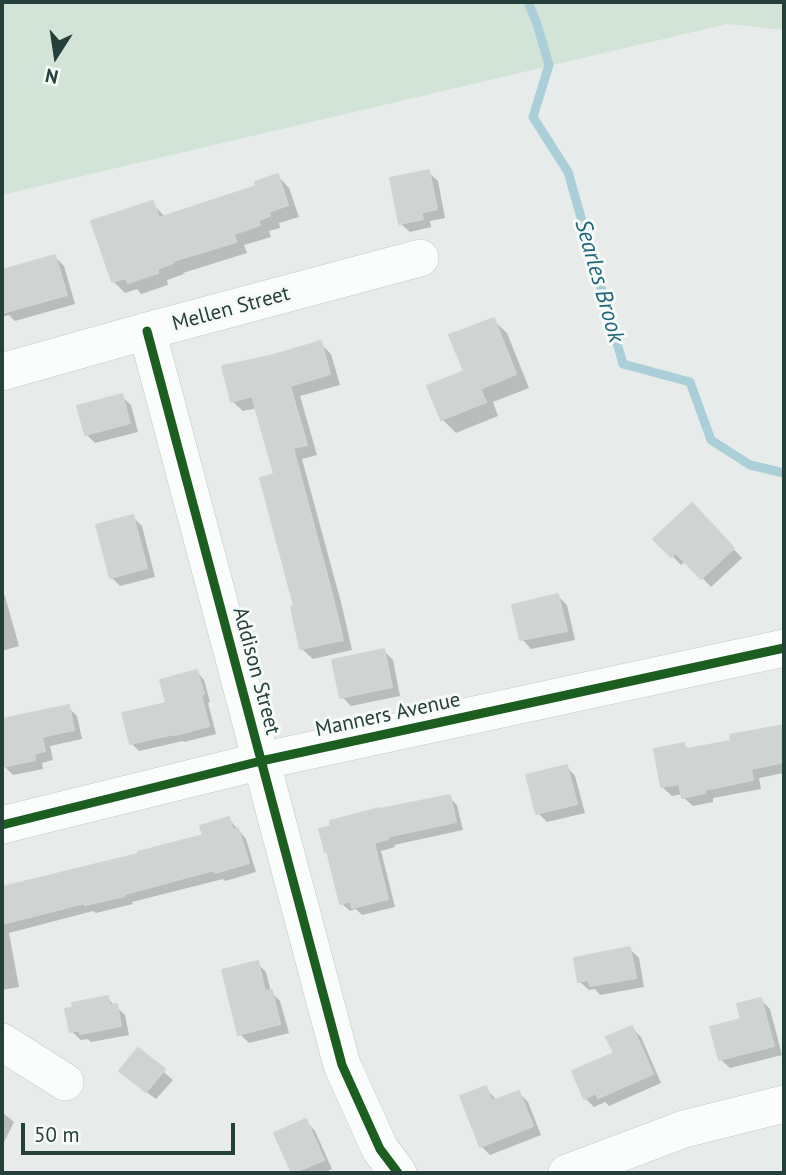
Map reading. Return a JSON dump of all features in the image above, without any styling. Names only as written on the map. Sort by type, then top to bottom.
[{"type":"street","name":"Mellen Street","points":[[2,372],[421,258]]},
{"type":"street","name":"Addison Street","points":[[147,331],[342,1065],[380,1149],[398,1173]]},
{"type":"street","name":"Manners Avenue","points":[[2,825],[261,761],[784,648]]},
{"type":"street","points":[[2,1042],[65,1082]]},
{"type":"street","points":[[567,1173],[684,1129],[784,1104]]},
{"type":"green space","points":[[2,2],[784,2],[784,30],[727,24],[2,195]]},
{"type":"building","points":[[429,170],[437,209],[421,213],[423,219],[399,224],[390,178]]},
{"type":"building","points":[[278,174],[288,205],[268,212],[270,216],[258,220],[260,225],[234,234],[236,242],[173,261],[157,269],[158,273],[128,283],[126,278],[112,282],[91,221],[153,201],[159,218],[256,186],[255,182]]},
{"type":"building","points":[[55,255],[67,295],[2,313],[2,270]]},
{"type":"building","points":[[494,318],[516,374],[480,389],[486,402],[441,420],[427,386],[464,371],[449,335]]},
{"type":"building","points":[[321,341],[330,374],[290,386],[307,445],[293,448],[343,640],[300,649],[291,607],[294,606],[260,478],[274,474],[252,396],[231,402],[222,366]]},
{"type":"building","points":[[122,394],[130,423],[85,435],[77,406]]},
{"type":"building","points":[[692,503],[734,548],[701,579],[676,553],[671,557],[653,539]]},
{"type":"building","points":[[133,515],[147,568],[110,578],[96,525]]},
{"type":"building","points":[[558,594],[567,631],[520,640],[512,605]]},
{"type":"building","points":[[384,649],[392,687],[340,698],[332,660]]},
{"type":"building","points":[[197,670],[209,726],[130,744],[122,713],[166,703],[160,680]]},
{"type":"building","points":[[69,705],[74,730],[42,737],[45,751],[34,754],[35,760],[2,767],[2,719]]},
{"type":"building","points":[[784,725],[784,762],[751,769],[753,780],[704,790],[705,793],[682,798],[679,784],[661,787],[654,749],[684,743],[686,749],[731,741],[730,735]]},
{"type":"building","points":[[567,765],[577,804],[536,814],[526,775]]},
{"type":"building","points":[[450,795],[456,822],[387,837],[388,839],[374,843],[388,899],[352,908],[350,901],[340,904],[319,829],[331,826],[330,821],[379,808]]},
{"type":"building","points":[[229,817],[233,830],[238,828],[249,863],[215,873],[214,870],[125,896],[2,924],[2,887],[138,854],[203,835],[200,826]]},
{"type":"building","points":[[630,947],[636,978],[590,986],[588,980],[578,982],[574,958]]},
{"type":"building","points":[[258,961],[265,991],[272,990],[280,1024],[238,1035],[222,970]]},
{"type":"building","points":[[108,996],[109,1005],[117,1004],[121,1026],[80,1034],[80,1030],[70,1032],[65,1009],[73,1007],[72,1003]]},
{"type":"building","points":[[761,998],[774,1046],[719,1060],[710,1027],[741,1019],[737,1004]]},
{"type":"building","points":[[632,1026],[653,1074],[598,1098],[596,1093],[584,1099],[572,1071],[614,1053],[606,1037]]},
{"type":"building","points":[[138,1048],[165,1069],[146,1092],[119,1071]]},
{"type":"building","points":[[486,1086],[492,1101],[519,1091],[533,1126],[480,1147],[460,1096]]},
{"type":"building","points":[[306,1119],[324,1160],[292,1173],[274,1133]]},
{"type":"waterway","name":"Searles Brook","points":[[528,2],[549,65],[533,117],[568,172],[623,364],[690,382],[711,440],[750,465],[784,473]]},
{"type":"cycle path","points":[[147,331],[342,1065],[380,1149],[398,1173]]},
{"type":"cycle path","points":[[2,825],[261,761],[784,648]]}]
